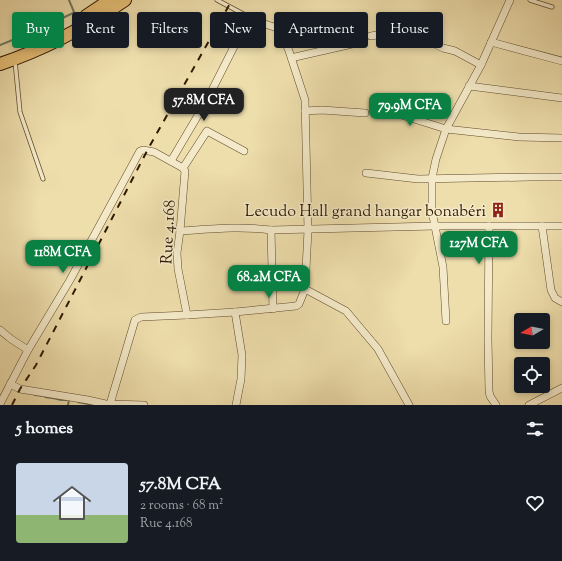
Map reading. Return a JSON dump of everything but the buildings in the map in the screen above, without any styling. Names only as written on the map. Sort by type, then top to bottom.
[{"type":"highway","points":[[0,56],[68,27],[88,16],[110,0]]},
{"type":"highway","points":[[0,64],[15,59],[75,32],[125,0]]},
{"type":"street","points":[[446,321],[443,267],[432,211],[432,178],[438,152],[446,129],[481,64],[510,0]]},
{"type":"street","points":[[110,404],[135,320],[141,317],[236,312],[296,306],[299,304],[305,289],[308,230],[305,96],[280,29],[266,24]]},
{"type":"street","points":[[371,36],[388,33],[418,36],[481,64]]},
{"type":"street","points":[[491,42],[562,61]]},
{"type":"street","points":[[170,161],[207,100],[233,48]]},
{"type":"street","points":[[292,59],[335,48]]},
{"type":"street","points":[[469,86],[562,98]]},
{"type":"street","points":[[305,111],[322,110],[365,113]]},
{"type":"street","points":[[377,111],[395,113],[446,129],[519,136],[562,138]]},
{"type":"street","points":[[0,404],[28,350],[70,280],[140,151],[154,152],[183,168],[207,131],[244,151]]},
{"type":"street","name":"Rue 4.168","points":[[183,168],[185,173],[177,253],[178,269],[187,315]]},
{"type":"street","points":[[366,173],[410,178],[562,177]]},
{"type":"street","points":[[180,231],[231,228],[308,230],[435,226],[562,226]]},
{"type":"street","points":[[489,226],[489,391],[490,396],[496,405]]},
{"type":"street","points":[[542,226],[551,290],[555,298],[562,302]]},
{"type":"street","points":[[271,230],[273,308]]},
{"type":"street","points":[[305,289],[346,311],[378,349],[409,405]]},
{"type":"street","points":[[236,312],[242,355],[236,405]]},
{"type":"street","points":[[0,330],[28,350]]},
{"type":"street","points":[[10,384],[20,389],[110,404],[144,405]]},
{"type":"street","points":[[529,405],[562,388]]},
{"type":"lane","points":[[217,0],[240,12]]},
{"type":"lane","points":[[530,0],[552,7]]},
{"type":"lane","points":[[15,59],[18,105],[43,180]]},
{"type":"waterway","points":[[0,45],[71,14],[74,12],[69,0]]},
{"type":"waterway","points":[[35,395],[44,396]]},
{"type":"waterway","points":[[45,397],[52,398]]},
{"type":"waterway","points":[[53,398],[61,400]]},
{"type":"waterway","points":[[62,400],[69,400],[68,405]]},
{"type":"waterway","points":[[78,402],[93,405]]},
{"type":"railway","points":[[12,405],[20,389],[36,365],[148,149],[232,0]]},
{"type":"place","name":"Lecudo Hall grand hangar bonabéri","points":[[498,210]]}]
